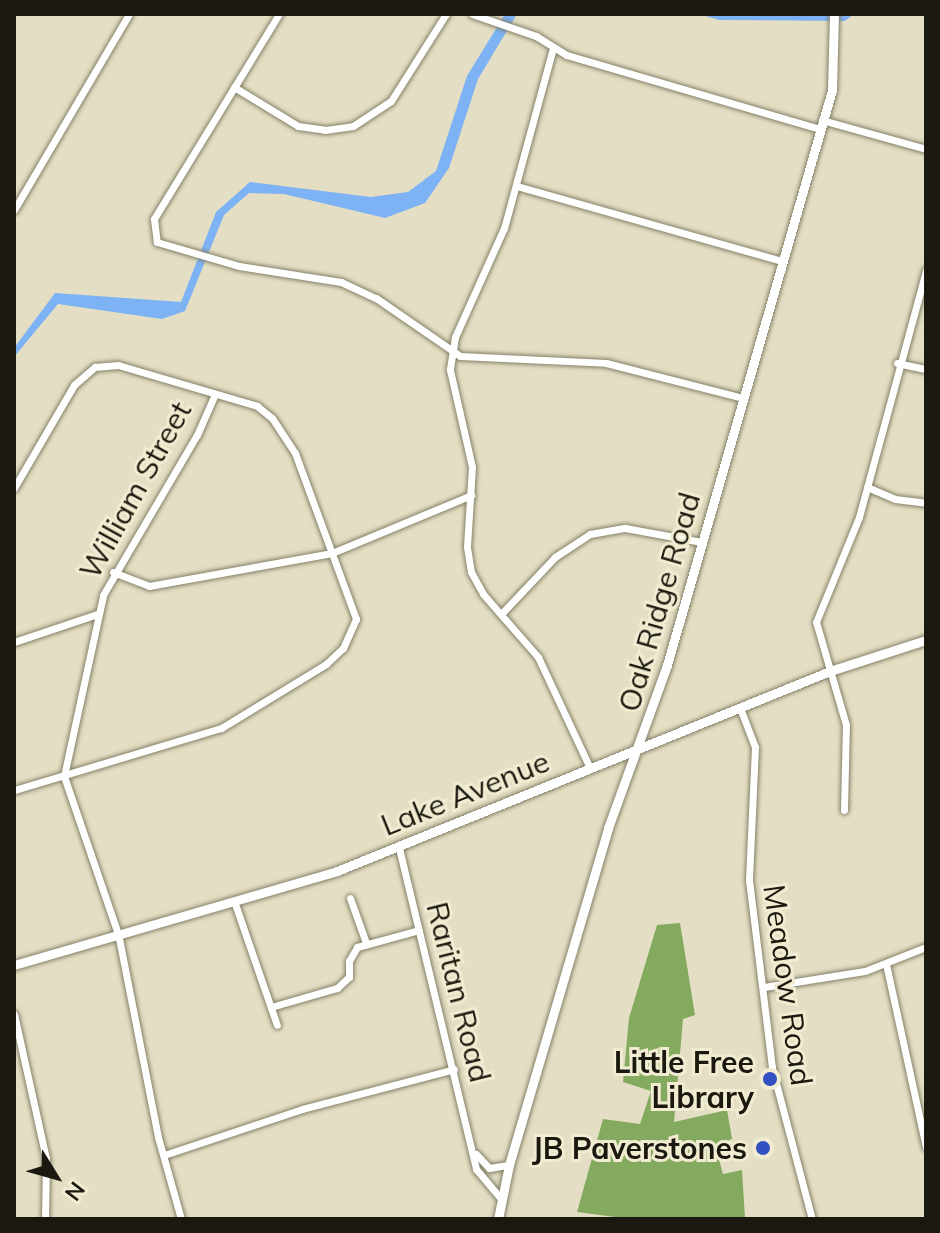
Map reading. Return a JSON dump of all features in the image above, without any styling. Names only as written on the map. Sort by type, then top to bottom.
[{"type":"street","points":[[14,210],[129,14]]},
{"type":"street","points":[[279,14],[151,224],[157,242],[215,259],[341,282],[376,298],[451,353],[475,359],[606,363],[743,398]]},
{"type":"street","points":[[234,87],[298,126],[325,130],[353,126],[391,101],[446,14]]},
{"type":"street","points":[[472,14],[518,30],[553,48],[821,125],[926,149]]},
{"type":"street","name":"Oak Ridge Road","points":[[500,1198],[613,814],[640,748],[702,542],[821,125],[835,69],[834,18]]},
{"type":"street","points":[[553,48],[517,186],[451,353],[450,370],[468,438],[471,495],[469,564],[478,587],[503,612],[544,667],[590,768]]},
{"type":"street","points":[[517,186],[782,261]]},
{"type":"street","points":[[844,810],[846,725],[816,622],[867,487],[897,363],[926,270]]},
{"type":"street","points":[[897,363],[926,369]]},
{"type":"street","points":[[14,488],[80,378],[112,364],[257,406],[278,426],[295,453],[335,552],[356,619],[343,648],[326,664],[221,728],[14,790]]},
{"type":"street","name":"William Street","points":[[64,776],[97,614],[113,572],[197,435],[215,394]]},
{"type":"street","points":[[867,487],[895,499],[926,503]]},
{"type":"street","points":[[113,572],[149,586],[335,552],[471,495]]},
{"type":"street","points":[[503,612],[555,557],[590,534],[625,528],[702,542]]},
{"type":"street","points":[[14,642],[97,614]]},
{"type":"street","name":"Lake Avenue","points":[[14,965],[234,901],[399,848],[830,671],[926,640]]},
{"type":"street","name":"Meadow Road","points":[[740,708],[755,747],[749,880],[776,1088],[812,1219]]},
{"type":"street","points":[[64,776],[118,934],[164,1155],[181,1219]]},
{"type":"street","name":"Raritan Road","points":[[399,848],[476,1169],[500,1198]]},
{"type":"street","points":[[350,898],[366,943]]},
{"type":"street","points":[[234,901],[277,1025]]},
{"type":"street","points":[[271,1007],[344,984],[350,954],[366,943],[419,930]]},
{"type":"street","points":[[764,987],[886,964],[926,947]]},
{"type":"street","points":[[886,964],[926,1147]]},
{"type":"street","points":[[14,1014],[46,1158],[45,1219]]},
{"type":"street","points":[[164,1155],[302,1109],[454,1069]]},
{"type":"street","points":[[473,1149],[489,1168],[509,1165]]},
{"type":"street","points":[[498,1219],[500,1198]]},
{"type":"green space","points":[[680,923],[695,1015],[683,1019],[674,1122],[727,1110],[732,1139],[715,1145],[723,1174],[742,1170],[745,1219],[630,1219],[577,1212],[603,1119],[640,1124],[651,1091],[623,1082],[629,1018],[657,925]]},
{"type":"water","points":[[505,14],[517,14],[478,79],[449,168],[425,203],[385,218],[284,194],[249,193],[224,215],[185,311],[162,319],[58,304],[14,357],[14,348],[55,293],[181,302],[216,212],[250,182],[371,197],[408,192],[436,171],[467,76]]},
{"type":"water","points":[[699,14],[854,14],[845,21],[719,20]]},
{"type":"place","name":"Little Free Library","points":[[770,1079]]},
{"type":"place","name":"JB Paverstones","points":[[763,1148]]}]
